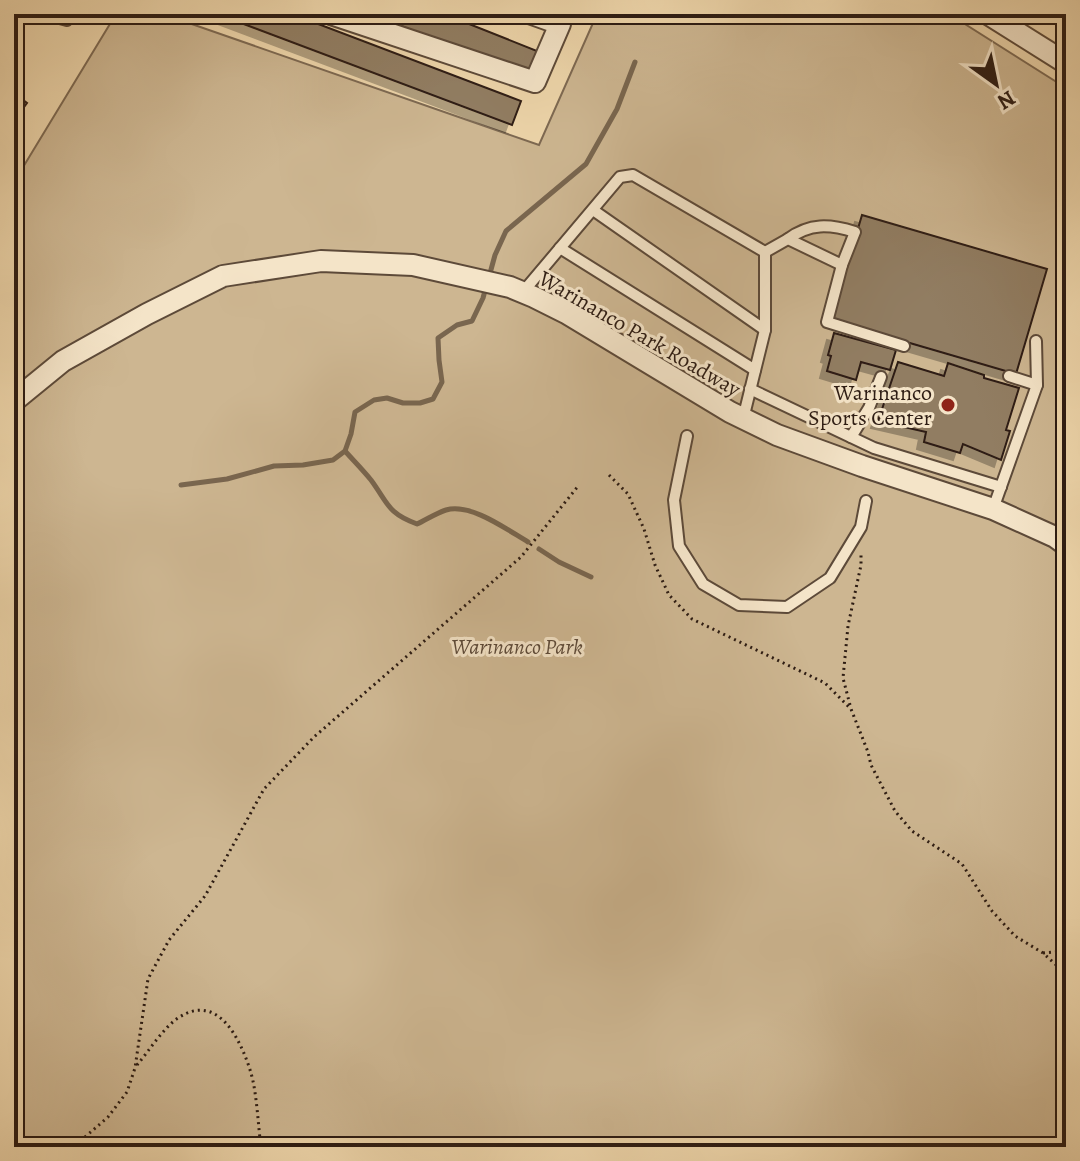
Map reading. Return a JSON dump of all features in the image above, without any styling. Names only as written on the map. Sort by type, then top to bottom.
[{"type":"street","points":[[331,14],[535,82],[560,24],[532,14]]},
{"type":"street","points":[[988,14],[1066,63]]},
{"type":"street","name":"Warinanco Park Roadway","points":[[14,401],[63,361],[223,276],[321,261],[413,265],[517,290],[566,313],[743,419],[777,435],[993,509],[1066,545]]},
{"type":"lane","points":[[45,14],[67,20]]},
{"type":"lane","points":[[517,290],[560,248],[620,177],[633,175],[765,252]]},
{"type":"lane","points":[[593,210],[765,330]]},
{"type":"lane","points":[[765,252],[802,229],[838,227],[855,232],[842,265],[827,322],[904,346]]},
{"type":"lane","points":[[788,239],[842,265]]},
{"type":"lane","points":[[560,248],[755,370]]},
{"type":"lane","points":[[743,419],[765,330],[765,252]]},
{"type":"lane","points":[[993,509],[1037,385],[1036,341]]},
{"type":"lane","points":[[1009,376],[1037,385]]},
{"type":"lane","points":[[851,437],[869,408],[881,377]]},
{"type":"lane","points":[[750,389],[874,448],[1001,487]]},
{"type":"lane","points":[[687,436],[674,500],[679,546],[703,584],[739,605],[787,607],[830,578],[861,527],[866,501]]},
{"type":"path","points":[[609,475],[628,494],[669,595],[692,619],[825,683],[851,709]]},
{"type":"path","points":[[78,1147],[108,1117],[127,1092],[135,1068],[148,979],[169,940],[205,896],[264,789],[314,737],[521,557],[579,485]]},
{"type":"path","points":[[861,527],[861,565],[848,626],[843,678],[871,765],[895,811],[912,831],[962,864],[992,911],[1015,936],[1043,953],[1066,974]]},
{"type":"path","points":[[1043,953],[1066,951]]},
{"type":"path","points":[[135,1068],[176,1019],[196,1009],[216,1013],[233,1031],[251,1074],[261,1147]]},
{"type":"green space","name":"Warinanco Park","points":[[116,14],[163,14],[539,145],[597,14],[949,14],[1066,88],[1066,1147],[14,1147],[14,182]]},
{"type":"building","points":[[217,14],[292,14],[521,101],[512,125]]},
{"type":"building","points":[[371,14],[444,14],[537,51],[527,76]]},
{"type":"building","points":[[14,93],[27,103],[14,121]]},
{"type":"building","points":[[862,215],[1047,269],[1016,374],[831,320]]},
{"type":"building","points":[[834,333],[896,350],[890,370],[861,362],[856,380],[827,371]]},
{"type":"building","name":"Warinanco Sports Center","points":[[898,362],[944,376],[948,363],[1019,388],[1006,430],[1010,431],[1001,460],[963,444],[960,453],[924,442],[926,432],[878,421]]},
{"type":"waterway","points":[[489,277],[506,231],[586,164],[617,109],[635,62]]},
{"type":"waterway","points":[[181,485],[227,479],[274,466],[333,460],[345,451],[355,412],[374,400],[387,398],[403,403],[420,403],[433,399],[442,382],[438,338],[457,325],[472,321],[486,287]]},
{"type":"waterway","points":[[345,451],[389,506],[407,520],[417,524],[446,510],[466,510],[488,518],[528,542]]},
{"type":"waterway","points":[[539,549],[591,577]]},
{"type":"place","name":"Warinanco Sports Center","points":[[948,405]]}]
